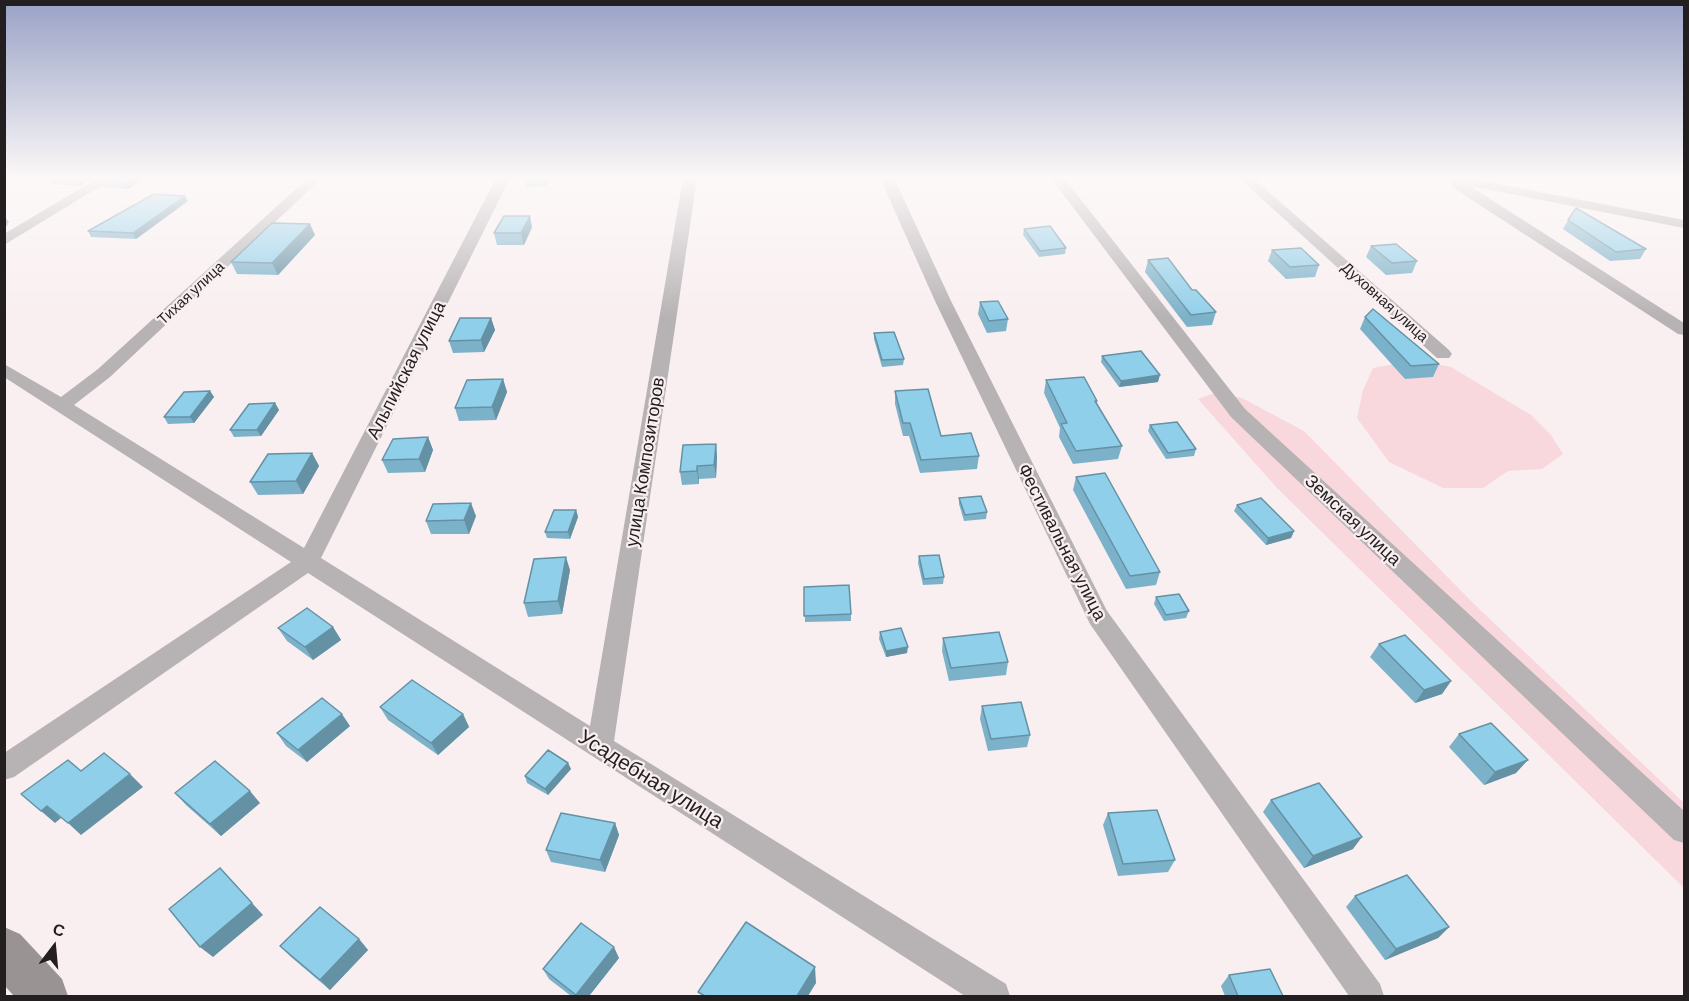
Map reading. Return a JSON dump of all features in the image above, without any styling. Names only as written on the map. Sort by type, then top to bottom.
[{"type":"street","points":[[4,241],[31,225]]},
{"type":"street","name":"Тихая улица","points":[[63,405],[104,372],[265,225]]},
{"type":"street","name":"Альпийская улица","points":[[308,561],[479,225]]},
{"type":"street","name":"улица Композиторов","points":[[600,746],[683,225]]},
{"type":"street","name":"Фестивальная улица","points":[[908,225],[948,311],[1098,617],[1368,996]]},
{"type":"street","name":"Земская улица","points":[[1093,225],[1238,413],[1684,830]]},
{"type":"street","name":"Духовная улица","points":[[1298,225],[1443,354]]},
{"type":"street","points":[[1520,225],[1684,330]]},
{"type":"street","name":"Усадебная улица","points":[[4,369],[994,996]]},
{"type":"street","points":[[4,768],[308,561]]},
{"type":"shaded area","points":[[1416,360],[1451,367],[1531,415],[1551,435],[1563,454],[1542,469],[1508,471],[1483,488],[1443,488],[1389,462],[1357,418],[1363,390],[1373,368]]},
{"type":"shaded area","points":[[1217,392],[1242,398],[1304,431],[1475,605],[1684,803],[1684,888],[1277,488],[1198,399]]},
{"type":"building","points":[[99,225],[145,225],[133,233],[88,231]]},
{"type":"building","points":[[270,225],[309,225],[272,263],[231,262]]},
{"type":"building","points":[[499,225],[525,225],[521,233],[494,233]]},
{"type":"building","points":[[1575,225],[1605,225],[1646,249],[1616,252]]},
{"type":"building","points":[[1050,226],[1066,248],[1040,251],[1024,229]]},
{"type":"building","points":[[1396,244],[1417,261],[1392,263],[1371,246]]},
{"type":"building","points":[[1301,248],[1319,265],[1290,267],[1272,250]]},
{"type":"building","points":[[1168,258],[1192,290],[1196,290],[1216,312],[1191,315],[1148,260]]},
{"type":"building","points":[[998,301],[1008,319],[989,321],[980,302]]},
{"type":"building","points":[[1373,309],[1439,364],[1411,366],[1365,317]]},
{"type":"building","points":[[460,318],[491,318],[481,340],[449,341]]},
{"type":"building","points":[[894,332],[904,359],[882,360],[874,333]]},
{"type":"building","points":[[1141,351],[1160,375],[1121,381],[1102,356]]},
{"type":"building","points":[[1084,377],[1097,401],[1095,401],[1122,446],[1076,451],[1061,424],[1067,423],[1046,380]]},
{"type":"building","points":[[503,379],[492,407],[455,408],[467,380]]},
{"type":"building","points":[[928,389],[941,436],[971,433],[979,456],[921,460],[910,423],[903,423],[895,391]]},
{"type":"building","points":[[210,391],[190,417],[164,417],[184,392]]},
{"type":"building","points":[[275,403],[257,430],[230,430],[249,404]]},
{"type":"building","points":[[1177,422],[1196,449],[1168,453],[1150,425]]},
{"type":"building","points":[[428,437],[419,459],[382,460],[393,439]]},
{"type":"building","points":[[716,444],[714,465],[697,466],[697,471],[680,472],[683,445]]},
{"type":"building","points":[[312,453],[296,481],[250,482],[268,454]]},
{"type":"building","points":[[1105,473],[1160,572],[1130,576],[1076,477]]},
{"type":"building","points":[[981,496],[987,512],[965,515],[959,498]]},
{"type":"building","points":[[1261,498],[1294,531],[1268,538],[1237,505]]},
{"type":"building","points":[[471,503],[464,520],[426,521],[433,504]]},
{"type":"building","points":[[554,510],[576,510],[568,532],[545,532]]},
{"type":"building","points":[[939,555],[944,577],[924,579],[919,556]]},
{"type":"building","points":[[566,557],[558,601],[524,603],[534,559]]},
{"type":"building","points":[[849,585],[851,614],[804,616],[804,587]]},
{"type":"building","points":[[1179,594],[1189,611],[1166,615],[1156,597]]},
{"type":"building","points":[[307,608],[333,627],[305,647],[278,628]]},
{"type":"building","points":[[901,628],[908,647],[886,651],[880,632]]},
{"type":"building","points":[[999,632],[1008,662],[951,668],[943,638]]},
{"type":"building","points":[[1405,635],[1451,681],[1424,690],[1379,644]]},
{"type":"building","points":[[412,680],[463,714],[431,743],[380,707]]},
{"type":"building","points":[[322,698],[342,714],[298,750],[277,733]]},
{"type":"building","points":[[1021,702],[1030,735],[991,739],[982,706]]},
{"type":"building","points":[[1491,723],[1528,760],[1495,772],[1459,734]]},
{"type":"building","points":[[548,750],[568,763],[545,789],[525,776]]},
{"type":"building","points":[[104,753],[130,774],[68,823],[47,806],[41,811],[21,794],[68,760],[81,771]]},
{"type":"building","points":[[215,761],[250,791],[210,824],[175,793]]},
{"type":"building","points":[[1319,783],[1362,837],[1313,856],[1271,800]]},
{"type":"building","points":[[1157,810],[1175,860],[1123,864],[1108,813]]},
{"type":"building","points":[[561,813],[615,823],[600,860],[546,850]]},
{"type":"building","points":[[220,868],[252,903],[200,947],[169,909]]},
{"type":"building","points":[[1407,875],[1449,927],[1396,949],[1355,896]]},
{"type":"building","points":[[320,907],[359,939],[320,980],[280,946]]},
{"type":"building","points":[[746,922],[815,967],[797,996],[705,996],[698,992]]},
{"type":"building","points":[[581,923],[614,947],[576,995],[543,969]]},
{"type":"building","points":[[1270,969],[1283,996],[1238,996],[1229,975]]}]
